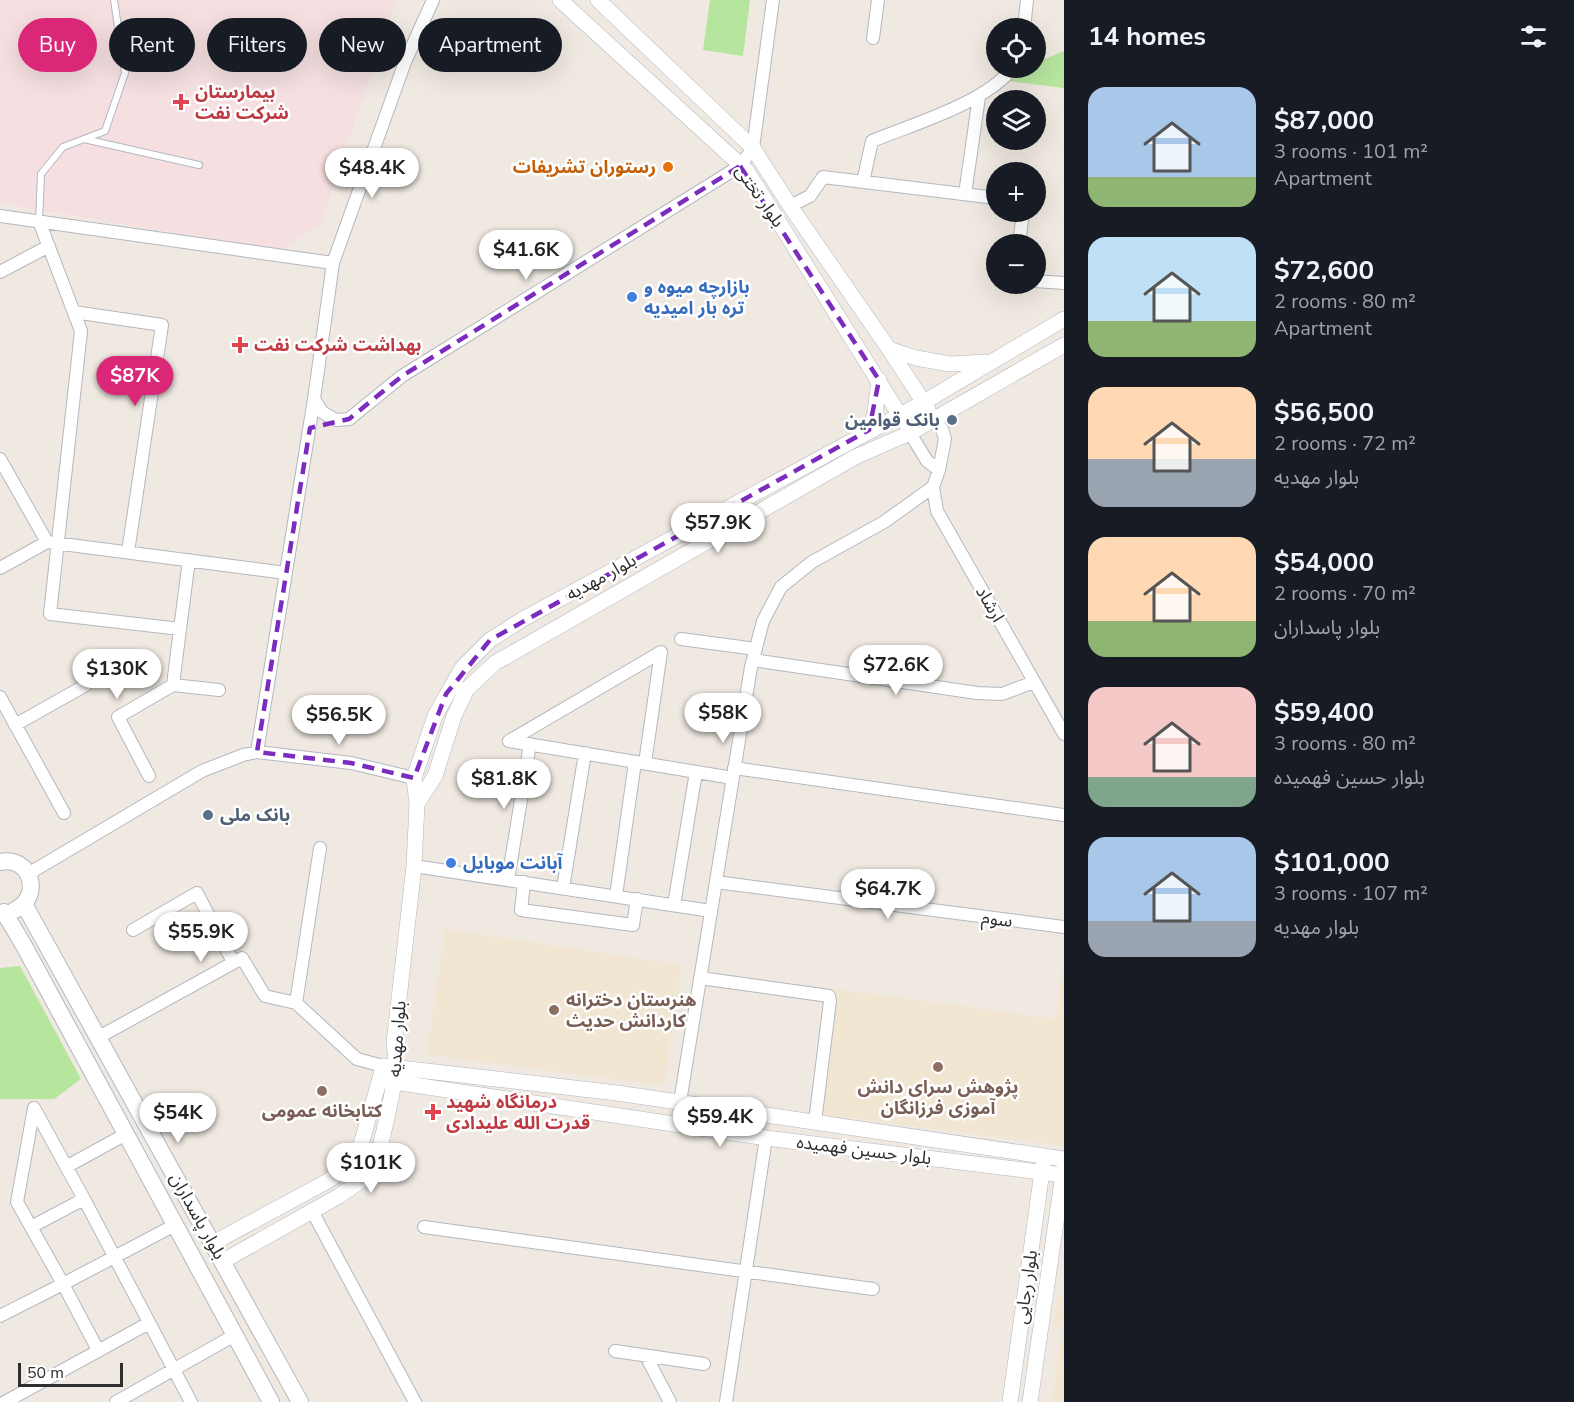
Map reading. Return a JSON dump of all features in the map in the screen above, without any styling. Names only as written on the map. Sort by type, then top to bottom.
[{"type":"main road","points":[[0,847],[6,862],[19,864],[28,874],[31,890],[24,904],[11,911],[2,911]]},
{"type":"main road","name":"بلوار پاسداران","points":[[24,904],[300,1402]]},
{"type":"main road","name":"بلوار پاسداران","points":[[2,911],[23,944],[271,1402]]},
{"type":"street","points":[[257,752],[310,428],[333,263],[405,62],[433,0]]},
{"type":"street","name":"بلوار تختی","points":[[560,0],[747,171],[910,433]]},
{"type":"street","name":"بلوار تختی","points":[[598,0],[753,148],[934,419]]},
{"type":"street","points":[[310,428],[336,420],[349,419],[402,376],[740,166],[753,148],[773,0]]},
{"type":"street","points":[[873,38],[878,0]]},
{"type":"street","points":[[1025,18],[1027,0]]},
{"type":"street","points":[[863,182],[872,141],[979,97],[1004,78]]},
{"type":"street","points":[[965,194],[979,97]]},
{"type":"street","points":[[790,206],[810,196],[823,177],[986,197]]},
{"type":"street","points":[[0,216],[333,263]]},
{"type":"street","points":[[39,221],[81,331],[52,542],[50,614],[180,629]]},
{"type":"street","points":[[0,272],[49,246]]},
{"type":"street","points":[[1046,282],[1064,283]]},
{"type":"street","points":[[74,312],[162,325],[128,552]]},
{"type":"street","name":"بلوار مهدیه","points":[[223,1261],[339,1196],[362,1180],[372,1166],[380,1147],[414,866],[417,804],[414,778],[435,716],[462,668],[490,640],[523,619],[924,402],[1064,319]]},
{"type":"street","name":"بلوار مهدیه","points":[[417,804],[435,776],[454,716],[467,689],[495,663],[535,638],[855,458],[910,433],[1064,345]]},
{"type":"street","points":[[889,349],[916,358],[950,364],[989,362]]},
{"type":"street","points":[[869,430],[875,413],[879,380]]},
{"type":"street","points":[[314,399],[322,412],[336,420]]},
{"type":"street","points":[[680,1102],[754,655],[763,621],[781,587],[812,562],[884,522],[933,487],[945,439],[942,429],[934,419]]},
{"type":"street","points":[[910,433],[927,461],[939,470]]},
{"type":"street","points":[[0,459],[52,542]]},
{"type":"street","name":"ارشاد","points":[[933,487],[937,512],[1034,682],[1061,720],[1064,734]]},
{"type":"street","points":[[0,568],[52,542],[286,573]]},
{"type":"street","points":[[173,685],[189,560]]},
{"type":"street","points":[[681,639],[754,655],[977,693],[1002,694],[1034,682]]},
{"type":"street","points":[[616,896],[640,763],[661,652],[509,741],[585,753],[640,763],[696,772],[734,773],[1064,815]]},
{"type":"street","points":[[149,776],[118,717],[173,685],[219,690]]},
{"type":"street","points":[[15,725],[86,686]]},
{"type":"street","points":[[0,698],[64,813]]},
{"type":"street","points":[[508,880],[530,744]]},
{"type":"street","points":[[28,874],[202,771],[243,755],[257,752],[351,763],[414,778]]},
{"type":"street","points":[[563,888],[585,753]]},
{"type":"street","points":[[674,905],[696,772]]},
{"type":"street","points":[[296,1004],[320,848]]},
{"type":"street","points":[[414,866],[711,910]]},
{"type":"street","points":[[524,882],[521,910],[633,925],[637,899]]},
{"type":"street","name":"سوم","points":[[716,882],[1064,927]]},
{"type":"street","points":[[133,930],[197,893],[233,962]]},
{"type":"street","points":[[99,1037],[242,958],[265,996],[296,1004],[357,1059],[389,1074]]},
{"type":"street","points":[[700,978],[829,996],[831,1001],[814,1122]]},
{"type":"street","name":"بلوار مهدیه","points":[[213,1243],[346,1169],[356,1158],[389,1074]]},
{"type":"street","name":"بلوار حسین فهمیده","points":[[389,1074],[617,1093],[1064,1159]]},
{"type":"street","name":"بلوار حسین فهمیده","points":[[389,1074],[450,1092],[766,1138],[1042,1172],[1064,1172]]},
{"type":"street","points":[[98,1350],[17,1202],[34,1108],[191,1402]]},
{"type":"street","points":[[66,1167],[126,1134]]},
{"type":"street","points":[[726,1402],[766,1138]]},
{"type":"street","name":"بلوار رجایی","points":[[1010,1402],[1044,1156]]},
{"type":"street","name":"بلوار رجایی","points":[[1030,1402],[1064,1172]]},
{"type":"street","points":[[31,1227],[84,1199]]},
{"type":"street","points":[[312,1211],[416,1402]]},
{"type":"street","points":[[0,1316],[175,1225]]},
{"type":"street","points":[[424,1227],[873,1289]]},
{"type":"street","points":[[5,1402],[149,1323]]},
{"type":"street","points":[[116,1402],[235,1335]]},
{"type":"street","points":[[615,1351],[704,1364]]},
{"type":"street","points":[[646,1356],[670,1402]]},
{"type":"lane","points":[[39,221],[41,174],[63,147],[105,131],[126,73],[114,0]]},
{"type":"lane","points":[[84,139],[199,165]]},
{"type":"highlighted area","points":[[740,166],[879,380],[869,430],[490,640],[446,694],[414,778],[351,763],[257,752],[310,428],[349,419],[402,376]]},
{"type":"shaded area","name":"بیمارستان شرکت نفت","points":[[0,0],[396,0],[390,18],[319,18],[319,72],[372,72],[320,225],[278,251],[0,203]]},
{"type":"shaded area","name":"هنرستان دخترانه کاردانش حدیث","points":[[445,929],[682,965],[665,1080],[657,1085],[427,1055]]},
{"type":"shaded area","name":"پژوهش سرای دانش آموزی فرزانگان","points":[[1062,969],[1064,969],[1064,1146],[819,1114],[836,989],[1056,1019]]},
{"type":"shaded area","points":[[1058,1295],[1064,1296],[1064,1402],[1052,1402],[1062,1328],[1054,1327]]},
{"type":"green space","points":[[710,0],[750,0],[743,56],[703,50]]},
{"type":"green space","points":[[1064,51],[1064,88],[1009,81],[1012,78],[1046,78],[1046,58]]},
{"type":"green space","points":[[20,966],[81,1079],[54,1099],[0,1099],[0,968]]},
{"type":"place","name":"بیمارستان شرکت نفت","points":[[181,102]]},
{"type":"place","name":"رستوران تشریفات","points":[[668,167]]},
{"type":"place","name":"بازارچه میوه و تره بار امیدیه","points":[[632,297]]},
{"type":"place","name":"بهداشت شرکت نفت","points":[[240,345]]},
{"type":"place","name":"بانک قوامین","points":[[952,420]]},
{"type":"place","name":"بانک ملی","points":[[208,815]]},
{"type":"place","name":"آبانت موبایل","points":[[451,863]]},
{"type":"place","name":"هنرستان دخترانه کاردانش حدیث","points":[[554,1010]]},
{"type":"place","name":"پژوهش سرای دانش آموزی فرزانگان","points":[[938,1067]]},
{"type":"place","name":"کتابخانه عمومی","points":[[322,1091]]},
{"type":"place","name":"درمانگاه شهید قدرت الله علیدادی","points":[[433,1112]]}]
